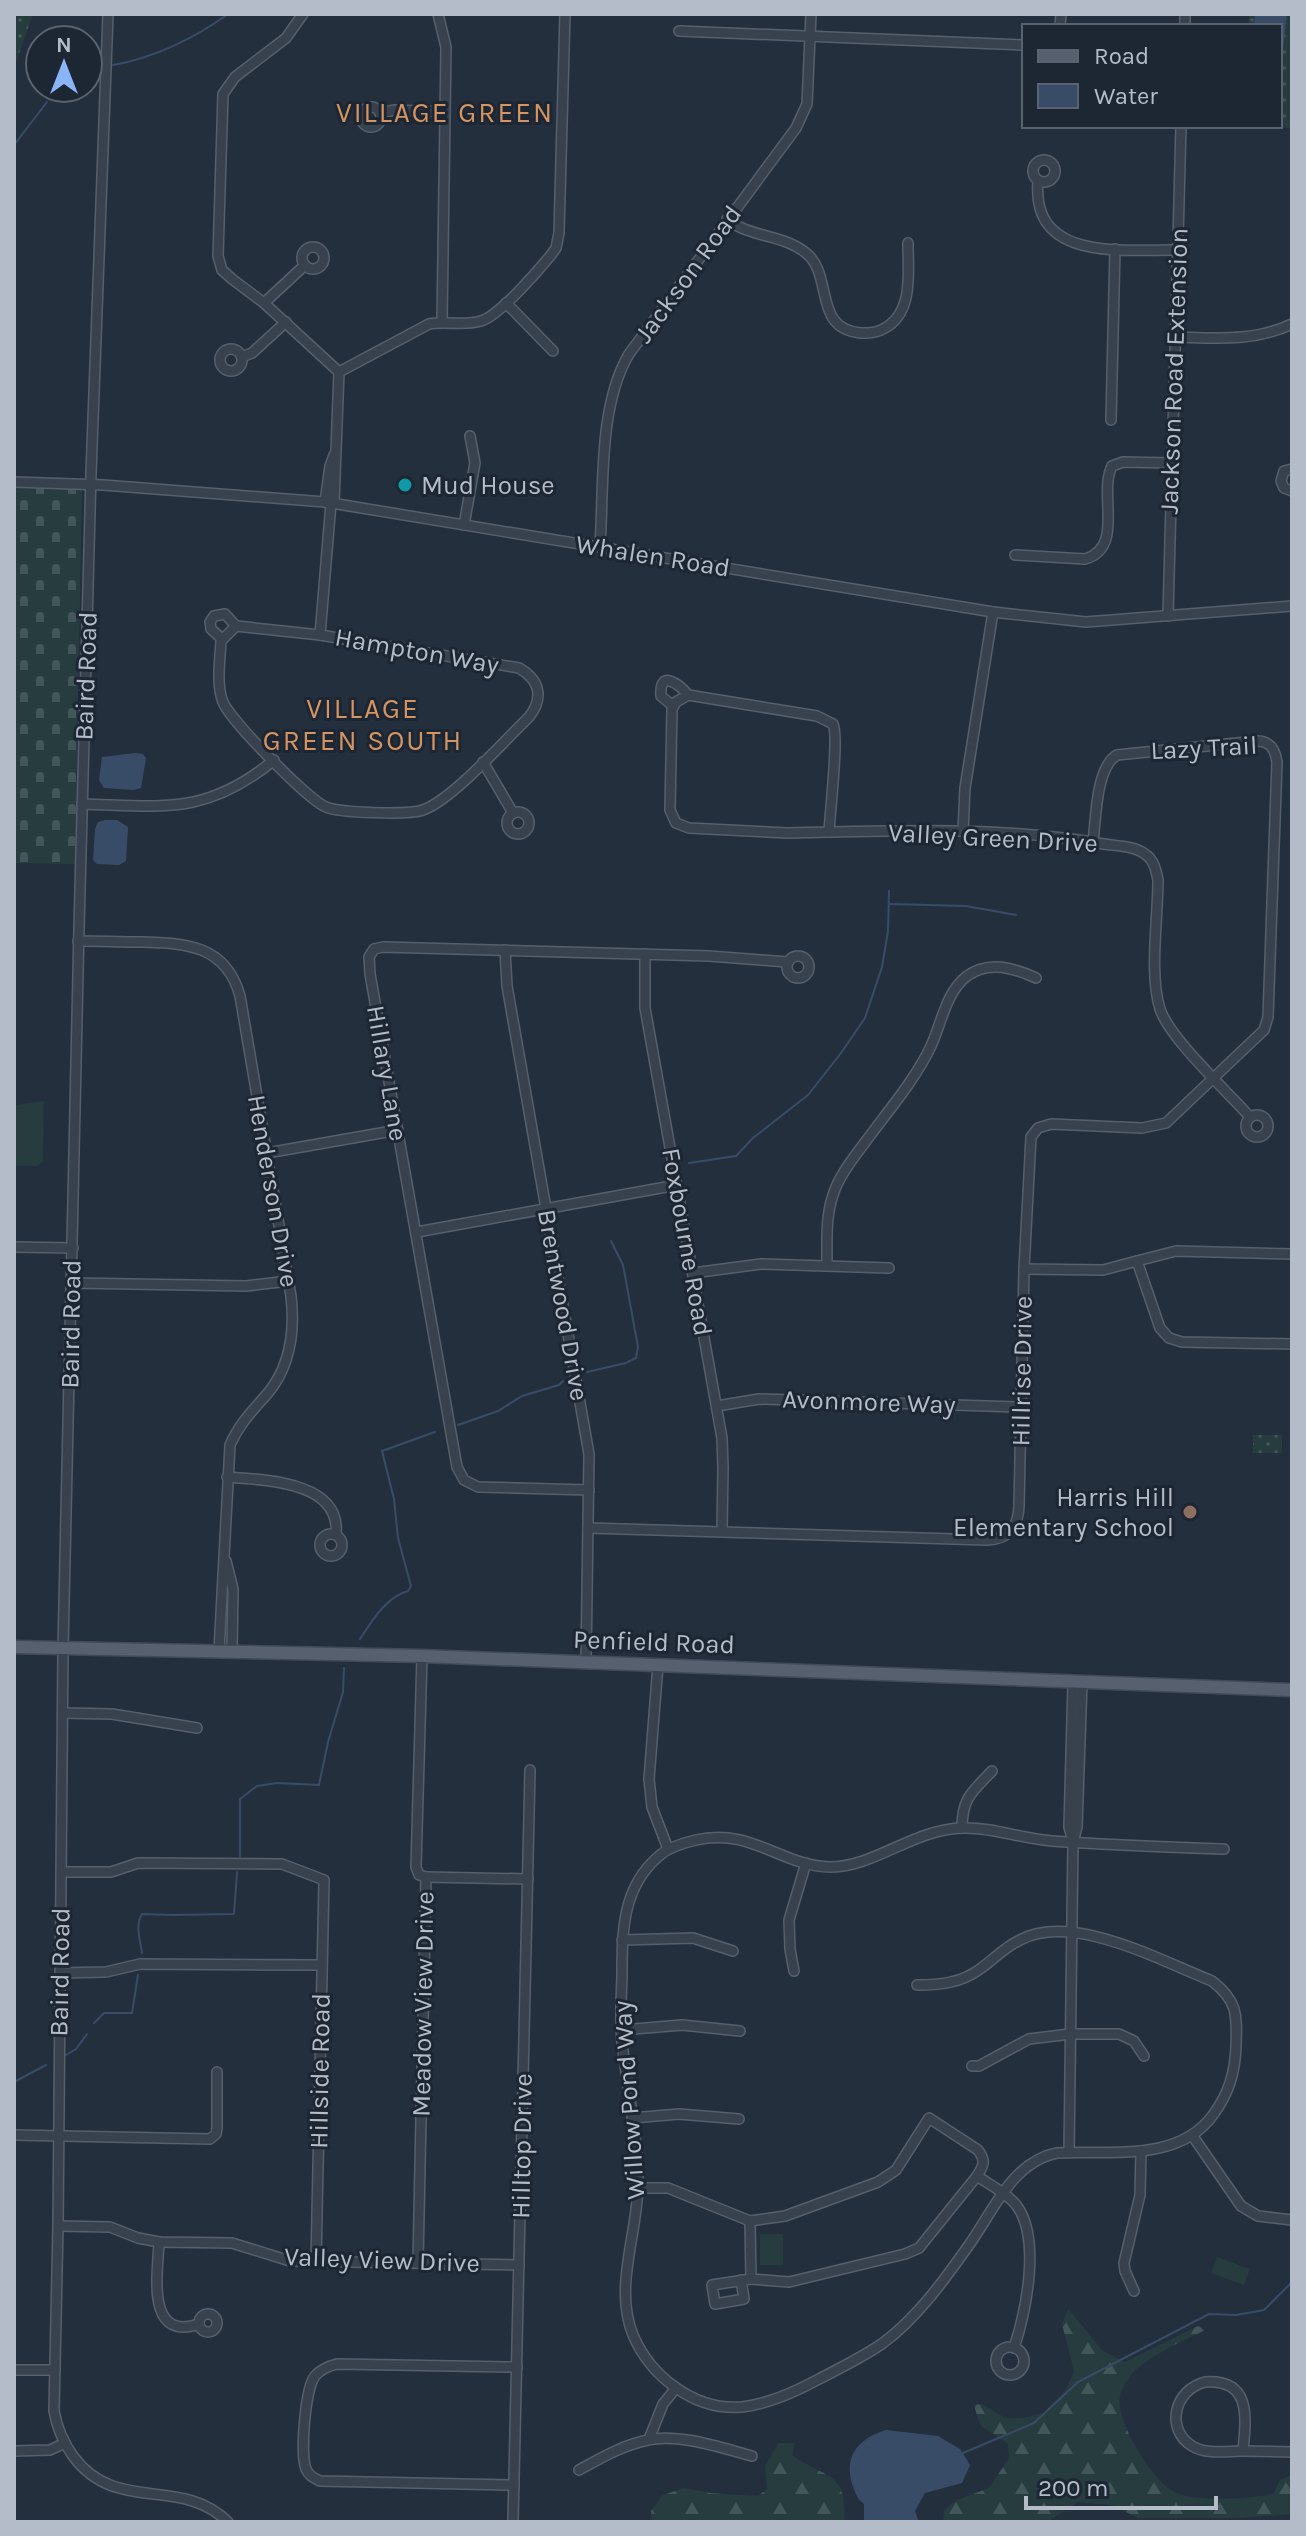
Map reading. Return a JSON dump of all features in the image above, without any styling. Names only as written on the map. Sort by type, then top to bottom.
[{"type":"main road","name":"Penfield Road","points":[[14,1647],[422,1656],[1292,1690]]},
{"type":"street","name":"Baird Road","points":[[108,14],[78,941],[63,1649],[54,2411],[65,2443],[84,2469],[102,2483],[130,2492],[187,2498],[214,2511],[228,2522]]},
{"type":"street","points":[[303,14],[276,48],[230,82],[222,101],[219,263],[222,270],[286,322],[339,372]]},
{"type":"street","points":[[438,14],[446,47],[442,322]]},
{"type":"street","points":[[339,372],[420,328],[442,322],[480,322],[488,319],[551,255],[558,241],[565,14]]},
{"type":"street","name":"Jackson Road","points":[[600,547],[608,415],[618,375],[629,354],[785,143],[807,104],[811,14]]},
{"type":"street","points":[[679,31],[1022,45]]},
{"type":"street","points":[[380,113],[395,110],[445,112]]},
{"type":"street","name":"Jackson Road Extension","points":[[1168,616],[1181,128]]},
{"type":"street","points":[[1038,181],[1041,210],[1059,236],[1078,245],[1178,250]]},
{"type":"street","points":[[727,219],[739,229],[791,244],[809,255],[820,274],[831,316],[845,329],[855,332],[877,332],[895,321],[902,310],[907,288],[908,243]]},
{"type":"street","points":[[1111,420],[1115,249]]},
{"type":"street","points":[[264,303],[305,265]]},
{"type":"street","points":[[506,303],[553,351]]},
{"type":"street","points":[[242,357],[252,353],[286,322]]},
{"type":"street","points":[[1175,337],[1248,338],[1275,332],[1292,324]]},
{"type":"street","points":[[320,635],[339,372]]},
{"type":"street","points":[[464,525],[475,463],[470,436]]},
{"type":"street","points":[[1015,555],[1079,559],[1094,556],[1104,546],[1107,537],[1108,480],[1112,466],[1123,462],[1171,463]]},
{"type":"street","points":[[1292,469],[1284,471],[1281,481],[1284,488],[1292,491]]},
{"type":"street","name":"Whalen Road","points":[[14,482],[91,484],[330,503],[993,612],[1086,622],[1292,606]]},
{"type":"street","points":[[963,831],[965,788],[993,612]]},
{"type":"street","name":"Hampton Way","points":[[225,614],[236,626],[320,635],[509,666],[527,673],[533,679],[539,692],[536,707],[444,799],[427,809],[415,812],[339,811],[313,800],[237,722],[224,704],[220,686],[222,639],[211,629],[210,622],[214,616],[225,614]]},
{"type":"street","points":[[222,639],[236,626]]},
{"type":"street","name":"Valley Green Drive","points":[[829,832],[836,736],[833,724],[817,716],[688,695],[677,682],[664,683],[661,696],[673,706],[670,810],[679,825],[731,830],[829,832],[963,831],[1093,842],[1139,851],[1152,860],[1158,880],[1155,976],[1160,1011],[1175,1035],[1215,1079]]},
{"type":"street","points":[[673,706],[688,695]]},
{"type":"street","name":"Lazy Trail","points":[[1093,842],[1102,775],[1108,761],[1117,755],[1257,741],[1267,743],[1275,750],[1267,1025],[1255,1041],[1161,1126],[1093,1125]]},
{"type":"street","points":[[82,804],[155,807],[191,804],[240,784],[274,760]]},
{"type":"street","points":[[483,762],[513,813]]},
{"type":"street","name":"Henderson Drive","points":[[78,941],[190,945],[211,954],[226,968],[240,996],[289,1281],[293,1326],[289,1355],[271,1389],[234,1435],[228,1456],[224,1554],[226,1651]]},
{"type":"street","name":"Hillary Lane","points":[[589,1490],[487,1488],[470,1484],[460,1474],[370,974],[368,961],[371,953],[383,947],[645,954],[788,962]]},
{"type":"street","name":"Brentwood Drive","points":[[505,950],[507,986],[587,1441],[586,1662]]},
{"type":"street","name":"Foxbourne Road","points":[[645,954],[645,1008],[717,1406],[723,1468],[722,1531]]},
{"type":"street","points":[[827,1265],[828,1216],[836,1186],[923,1061],[951,995],[960,983],[979,970],[1000,967],[1019,970],[1036,978]]},
{"type":"street","points":[[1215,1079],[1250,1117]]},
{"type":"street","name":"Hillrise Drive","points":[[588,1528],[987,1540],[1002,1538],[1012,1531],[1019,1514],[1024,1269],[1031,1137],[1044,1125],[1093,1125]]},
{"type":"street","points":[[267,1153],[398,1130]]},
{"type":"street","points":[[417,1232],[677,1185]]},
{"type":"street","points":[[14,1247],[73,1248]]},
{"type":"street","points":[[1024,1269],[1103,1270],[1176,1251],[1292,1254]]},
{"type":"street","points":[[1137,1261],[1160,1328],[1169,1338],[1182,1342],[1292,1344]]},
{"type":"street","points":[[693,1273],[749,1265],[889,1268]]},
{"type":"street","points":[[73,1283],[246,1286],[289,1281]]},
{"type":"street","name":"Avonmore Way","points":[[717,1406],[759,1399],[1021,1407]]},
{"type":"street","points":[[227,1477],[269,1481],[311,1492],[323,1500],[334,1515],[336,1534]]},
{"type":"street","name":"Meadow View Drive","points":[[418,2263],[426,1877],[419,1875],[416,1867],[422,1656]]},
{"type":"street","points":[[658,1665],[649,1779],[652,1807],[668,1849]]},
{"type":"street","points":[[1069,2152],[1073,1841],[1069,1827],[1078,1683]]},
{"type":"street","points":[[63,1713],[112,1714],[197,1728]]},
{"type":"street","name":"Hilltop Drive","points":[[513,2522],[530,1770]]},
{"type":"street","points":[[962,1828],[966,1798],[992,1771]]},
{"type":"street","name":"Willow Pond Way","points":[[1192,2135],[1181,2141],[1141,2151],[1069,2152],[1036,2160],[1021,2171],[917,2311],[885,2341],[799,2390],[757,2405],[715,2405],[691,2397],[676,2388],[646,2358],[631,2330],[625,2284],[638,2188],[622,2030],[622,1940],[626,1910],[636,1883],[646,1868],[668,1849],[698,1839],[726,1837],[751,1842],[819,1866],[850,1865],[913,1839],[962,1828],[1051,1841],[1224,1849]]},
{"type":"street","name":"Hillside Road","points":[[62,1872],[111,1872],[138,1863],[282,1864],[324,1880],[316,2262]]},
{"type":"street","points":[[794,1971],[789,1920],[806,1863]]},
{"type":"street","points":[[426,1877],[528,1879]]},
{"type":"street","points":[[917,1985],[943,1984],[967,1977],[1030,1935],[1073,1933],[1110,1940],[1212,1981],[1226,1992],[1236,2015],[1235,2070],[1224,2100],[1207,2123],[1192,2135],[1241,2206],[1258,2216],[1292,2220]]},
{"type":"street","points":[[622,1940],[693,1938],[733,1951]]},
{"type":"street","points":[[60,1973],[106,1972],[140,1964],[322,1965]]},
{"type":"street","points":[[622,2030],[682,2025],[740,2031]]},
{"type":"street","points":[[972,2066],[979,2066],[1029,2039],[1070,2034],[1119,2034],[1134,2041],[1144,2056]]},
{"type":"street","points":[[14,2135],[210,2139],[217,2128],[217,2072]]},
{"type":"street","points":[[632,2118],[679,2114],[739,2119]]},
{"type":"street","points":[[638,2188],[668,2188],[750,2221],[785,2216],[878,2182],[896,2170],[929,2118],[978,2150],[984,2158],[984,2165],[977,2176],[919,2248],[905,2254],[789,2282],[746,2280],[750,2221]]},
{"type":"street","points":[[1134,2291],[1124,2263],[1140,2195],[1141,2151]]},
{"type":"street","points":[[977,2176],[1015,2203],[1028,2236],[1026,2298],[1014,2348]]},
{"type":"street","name":"Valley View Drive","points":[[58,2226],[110,2227],[159,2242],[232,2243],[280,2259],[519,2265]]},
{"type":"street","points":[[159,2242],[157,2302],[161,2314],[178,2325],[199,2324]]},
{"type":"street","points":[[514,2485],[320,2481],[305,2467],[306,2401],[315,2376],[337,2364],[517,2367]]},
{"type":"street","points":[[14,2370],[55,2370]]},
{"type":"street","points":[[1243,2451],[1245,2410],[1238,2394],[1227,2385],[1212,2382],[1197,2384],[1183,2394],[1178,2403],[1177,2421],[1184,2439],[1191,2446],[1210,2451],[1292,2452]]},
{"type":"street","points":[[649,2439],[663,2404],[676,2388]]},
{"type":"street","points":[[579,2470],[613,2452],[649,2439],[711,2445],[752,2456]]},
{"type":"street","points":[[14,2451],[50,2450],[65,2443]]},
{"type":"green space","points":[[14,14],[33,14],[29,24],[24,24],[24,40],[14,68]]},
{"type":"green space","points":[[1249,14],[1292,14],[1292,128],[1282,128],[1282,24],[1248,24]]},
{"type":"green space","points":[[14,487],[82,489],[75,864],[14,863]]},
{"type":"green space","points":[[44,1101],[43,1161],[37,1166],[14,1166],[14,1105]]},
{"type":"green space","points":[[1253,1435],[1282,1435],[1282,1453],[1253,1453]]},
{"type":"green space","points":[[760,2234],[783,2234],[783,2265],[760,2265]]},
{"type":"green space","points":[[1217,2257],[1250,2269],[1244,2285],[1211,2273]]},
{"type":"green space","points":[[1068,2309],[1103,2351],[1125,2362],[1198,2326],[1205,2330],[1142,2364],[1128,2379],[1123,2387],[1120,2406],[1129,2434],[1157,2477],[1176,2493],[1186,2496],[1224,2499],[1273,2494],[1280,2480],[1292,2475],[1292,2514],[1238,2518],[1138,2518],[1112,2505],[1078,2502],[1047,2522],[943,2522],[944,2510],[957,2500],[989,2488],[1009,2458],[1008,2444],[980,2425],[974,2405],[982,2404],[1005,2418],[1023,2418],[1043,2413],[1066,2390],[1074,2371],[1062,2324]]},
{"type":"green space","points":[[779,2443],[795,2443],[792,2455],[838,2484],[844,2505],[844,2522],[652,2522],[651,2511],[663,2495],[684,2488],[758,2496],[767,2489],[765,2466]]},
{"type":"water","points":[[1255,14],[1287,14],[1282,58],[1282,24],[1254,24]]},
{"type":"water","points":[[143,754],[146,758],[141,788],[104,788],[99,780],[102,757]]},
{"type":"water","points":[[117,820],[128,827],[126,861],[119,865],[97,864],[93,860],[95,829],[98,822]]},
{"type":"water","points":[[886,2430],[938,2436],[960,2449],[970,2465],[962,2483],[925,2493],[915,2511],[919,2522],[864,2522],[864,2504],[857,2496],[851,2478],[851,2460],[854,2452],[867,2439]]},
{"type":"waterway","points":[[113,65],[174,46],[228,14]]},
{"type":"waterway","points":[[14,145],[45,104]]},
{"type":"waterway","points":[[689,1163],[736,1156],[753,1138],[808,1095],[841,1053],[865,1018],[882,967],[888,931],[889,891]]},
{"type":"waterway","points":[[890,904],[966,906],[1016,915]]},
{"type":"waterway","points":[[587,1372],[636,1358],[638,1347],[623,1265],[611,1241]]},
{"type":"waterway","points":[[458,1425],[498,1411],[522,1396],[563,1381]]},
{"type":"waterway","points":[[360,1639],[386,1604],[411,1586],[398,1538],[394,1499],[382,1451],[435,1432]]},
{"type":"waterway","points":[[240,1856],[240,1799],[257,1786],[277,1783],[319,1785],[343,1692],[344,1668]]},
{"type":"waterway","points":[[142,1953],[138,1928],[142,1914],[234,1914],[237,1872]]},
{"type":"waterway","points":[[94,2023],[104,2013],[132,2013],[138,1975]]},
{"type":"waterway","points":[[66,2055],[76,2049],[87,2034]]},
{"type":"waterway","points":[[14,2082],[46,2065]]},
{"type":"waterway","points":[[963,2453],[1034,2423],[1078,2382],[1209,2314],[1236,2315],[1264,2310],[1292,2282]]},
{"type":"place","name":"Mud House","points":[[405,485]]},
{"type":"place","name":"Harris Hill Elementary School","points":[[1190,1512]]},
{"type":"district","name":"VILLAGE GREEN","points":[[445,112]]},
{"type":"district","name":"VILLAGE GREEN SOUTH","points":[[363,724]]}]
